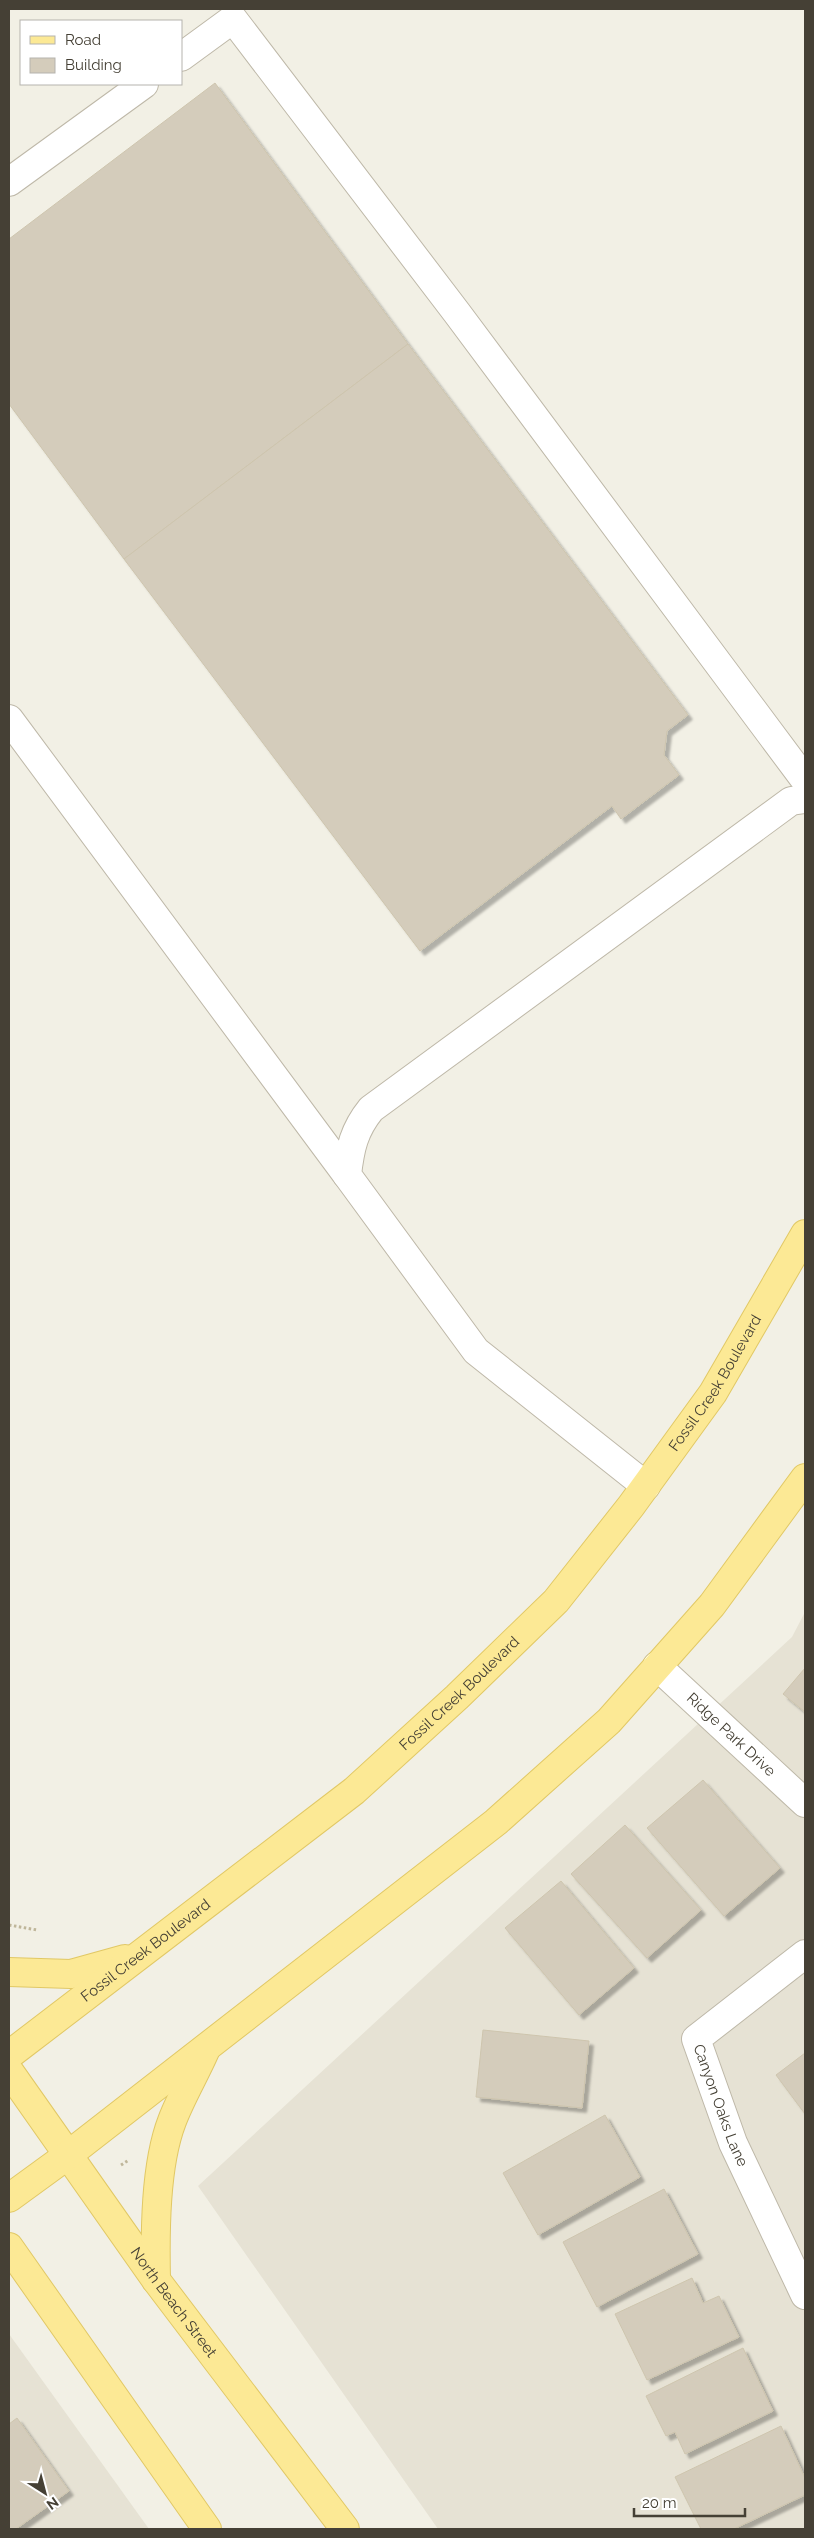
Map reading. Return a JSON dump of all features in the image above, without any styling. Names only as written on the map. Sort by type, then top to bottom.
[{"type":"main road","name":"Fossil Creek Boulevard","points":[[9,2055],[354,1790],[457,1698],[556,1601],[646,1486],[713,1393],[805,1234]]},
{"type":"main road","points":[[9,2198],[68,2155],[496,1822],[608,1721],[712,1605],[805,1478]]},
{"type":"main road","points":[[9,1972],[71,1974],[138,1956]]},
{"type":"main road","points":[[156,2280],[155,2230],[163,2161],[172,2121],[207,2047]]},
{"type":"main road","name":"North Beach Street","points":[[9,2071],[156,2280],[345,2529]]},
{"type":"main road","points":[[9,2247],[207,2529]]},
{"type":"street","points":[[182,56],[234,19],[451,305],[805,780]]},
{"type":"street","points":[[9,182],[143,85]]},
{"type":"street","points":[[9,719],[348,1175],[476,1351],[646,1486]]},
{"type":"street","points":[[348,1175],[350,1152],[358,1124],[371,1109],[791,801],[805,799]]},
{"type":"street","name":"Ridge Park Drive","points":[[658,1666],[805,1803]]},
{"type":"street","name":"Canyon Oaks Lane","points":[[805,1954],[696,2039],[733,2143],[805,2295]]},
{"type":"path","points":[[9,1925],[36,1930]]},
{"type":"shaded area","points":[[805,1612],[805,2529],[438,2529],[198,2186],[792,1637]]},
{"type":"shaded area","points":[[9,2334],[149,2529],[9,2529]]},
{"type":"building","points":[[215,83],[408,344],[124,559],[9,404],[9,239]]},
{"type":"building","points":[[408,344],[688,715],[667,731],[664,755],[679,775],[621,819],[612,806],[420,951],[124,559]]},
{"type":"building","points":[[805,1668],[805,1712],[783,1694]]},
{"type":"building","points":[[703,1780],[780,1868],[724,1916],[647,1828]]},
{"type":"building","points":[[625,1825],[701,1910],[647,1958],[571,1874]]},
{"type":"building","points":[[561,1881],[634,1968],[579,2015],[505,1928]]},
{"type":"building","points":[[483,2030],[589,2041],[582,2108],[476,2097]]},
{"type":"building","points":[[805,2053],[805,2114],[776,2075]]},
{"type":"building","points":[[605,2115],[640,2177],[538,2235],[503,2173]]},
{"type":"building","points":[[664,2189],[698,2254],[597,2307],[563,2242]]},
{"type":"building","points":[[692,2278],[703,2303],[719,2296],[739,2337],[647,2380],[615,2314]]},
{"type":"building","points":[[743,2348],[773,2411],[685,2454],[675,2432],[666,2436],[646,2396]]},
{"type":"building","points":[[17,2418],[69,2491],[16,2529],[9,2529],[9,2424]]},
{"type":"building","points":[[781,2426],[805,2478],[805,2495],[734,2529],[701,2529],[675,2477]]}]
